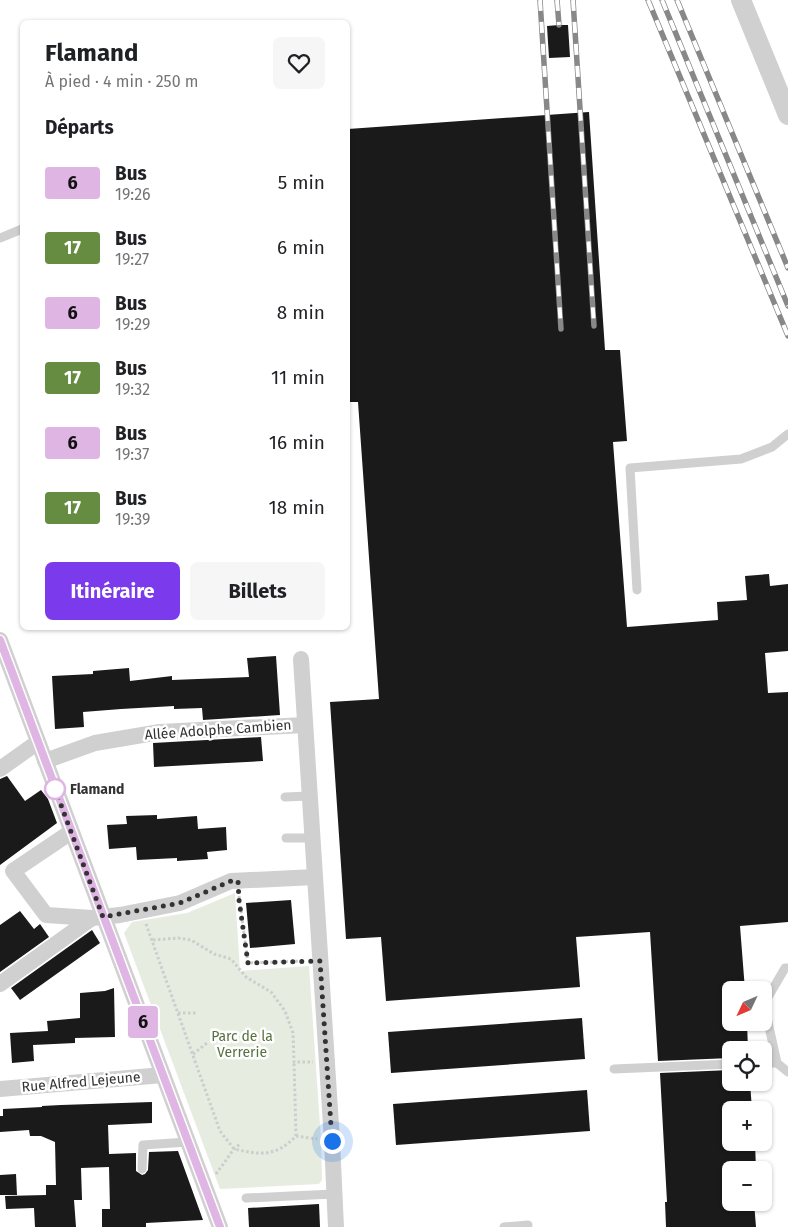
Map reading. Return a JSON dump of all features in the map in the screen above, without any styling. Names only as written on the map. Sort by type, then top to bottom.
[{"type":"street","points":[[740,0],[788,115]]},
{"type":"street","points":[[0,640],[3,663],[38,742],[72,832],[98,918],[163,1076],[220,1227]]},
{"type":"street","points":[[301,659],[336,1227]]},
{"type":"street","name":"Allée Adolphe Cambien","points":[[45,760],[95,743],[160,732],[305,724]]},
{"type":"street","points":[[0,769],[38,742]]},
{"type":"street","points":[[72,832],[6,872],[46,915],[98,918],[180,903],[231,881],[315,877]]},
{"type":"street","points":[[0,984],[98,918]]},
{"type":"street","name":"Rue Alfred Lejeune","points":[[0,1088],[163,1076]]},
{"type":"lane","points":[[0,238],[20,230]]},
{"type":"lane","points":[[637,590],[630,468],[741,459],[772,447],[788,434]]},
{"type":"lane","points":[[285,797],[309,796]]},
{"type":"lane","points":[[286,838],[312,838]]},
{"type":"lane","points":[[776,1063],[764,1004],[784,968],[788,968]]},
{"type":"lane","points":[[772,1063],[776,1063],[788,1072]]},
{"type":"lane","points":[[614,1069],[722,1064]]},
{"type":"lane","points":[[142,1169],[143,1145],[188,1142]]},
{"type":"lane","points":[[246,1198],[334,1194]]},
{"type":"lane","points":[[504,1227],[528,1225]]},
{"type":"path","points":[[238,881],[248,963],[320,961]]},
{"type":"path","points":[[153,940],[178,938],[191,940],[214,954],[231,959],[246,976],[271,992],[285,1011],[293,1033],[296,1136],[283,1148],[266,1154],[234,1149],[220,1131],[155,946]]},
{"type":"path","points":[[178,1013],[198,1013]]},
{"type":"path","points":[[194,1054],[207,1043]]},
{"type":"path","points":[[294,1062],[326,1064]]},
{"type":"path","points":[[202,1180],[215,1176],[234,1149],[240,1144]]},
{"type":"green space","name":"Parc de la Verrerie","points":[[235,893],[240,971],[309,966],[321,1140],[322,1180],[319,1184],[220,1189],[124,933],[132,922],[187,913]]},
{"type":"building","points":[[568,25],[570,57],[549,58],[547,26]]},
{"type":"building","points":[[589,112],[605,350],[620,350],[627,441],[613,442],[627,627],[718,620],[717,602],[747,600],[745,576],[769,574],[770,586],[788,584],[788,651],[765,653],[768,693],[788,692],[788,922],[740,926],[744,981],[722,981],[722,1031],[747,1031],[748,1041],[722,1041],[722,1058],[658,1061],[650,932],[576,937],[580,987],[386,1001],[381,937],[346,939],[330,702],[379,699],[358,402],[350,402],[350,129]]},
{"type":"building","points":[[276,656],[280,715],[203,720],[202,708],[174,709],[174,706],[121,709],[83,712],[84,727],[55,729],[52,676],[93,674],[93,671],[129,668],[130,681],[172,676],[172,680],[249,677],[247,658]]},
{"type":"building","points":[[261,737],[263,761],[154,767],[153,743]]},
{"type":"building","points":[[7,776],[25,801],[41,790],[48,799],[57,823],[0,865],[0,779]]},
{"type":"building","points":[[157,815],[157,819],[197,816],[198,829],[226,827],[227,850],[207,852],[208,859],[177,861],[177,858],[137,860],[136,847],[109,849],[107,825],[127,824],[126,816]]},
{"type":"building","points":[[291,900],[295,944],[250,948],[246,903]]},
{"type":"building","points":[[20,911],[34,929],[40,924],[49,937],[0,972],[0,925]]},
{"type":"building","points":[[92,930],[100,943],[20,1000],[11,988]]},
{"type":"building","points":[[114,988],[115,1037],[75,1038],[75,1043],[33,1045],[34,1061],[12,1063],[10,1033],[48,1031],[47,1021],[80,1018],[80,993],[105,991]]},
{"type":"building","points":[[582,1018],[585,1059],[391,1073],[388,1032]]},
{"type":"building","points":[[722,1070],[722,1091],[751,1091],[751,1101],[722,1101],[722,1151],[755,1151],[756,1161],[722,1161],[722,1211],[755,1211],[756,1227],[666,1227],[665,1202],[667,1202],[660,1073]]},
{"type":"building","points":[[587,1090],[590,1131],[396,1145],[393,1104]]},
{"type":"building","points":[[152,1102],[152,1123],[108,1125],[109,1154],[136,1153],[136,1171],[142,1175],[148,1170],[149,1152],[178,1151],[203,1220],[146,1223],[146,1227],[102,1227],[102,1209],[110,1209],[109,1167],[81,1168],[82,1200],[74,1200],[76,1227],[35,1227],[34,1208],[6,1209],[5,1196],[46,1195],[46,1185],[56,1185],[55,1142],[41,1136],[30,1136],[29,1130],[0,1132],[0,1116],[3,1116],[3,1109]]},
{"type":"building","points":[[16,1174],[17,1195],[0,1195],[0,1175]]},
{"type":"building","points":[[319,1204],[320,1227],[249,1227],[248,1208]]},
{"type":"railway","points":[[540,0],[561,329]]},
{"type":"railway","points":[[557,0],[559,25]]},
{"type":"railway","points":[[573,0],[594,326]]},
{"type":"railway","points":[[648,0],[788,336]]},
{"type":"railway","points":[[662,0],[788,306]]},
{"type":"railway","points":[[677,0],[788,268]]},
{"type":"bus line","name":"6","points":[[0,640],[220,1227]]},
{"type":"place","name":"Flamand","points":[[55,789]]},
{"type":"route","points":[[55,789],[103,917],[180,903],[231,881],[238,881],[248,963],[320,961],[332,1141]]}]
